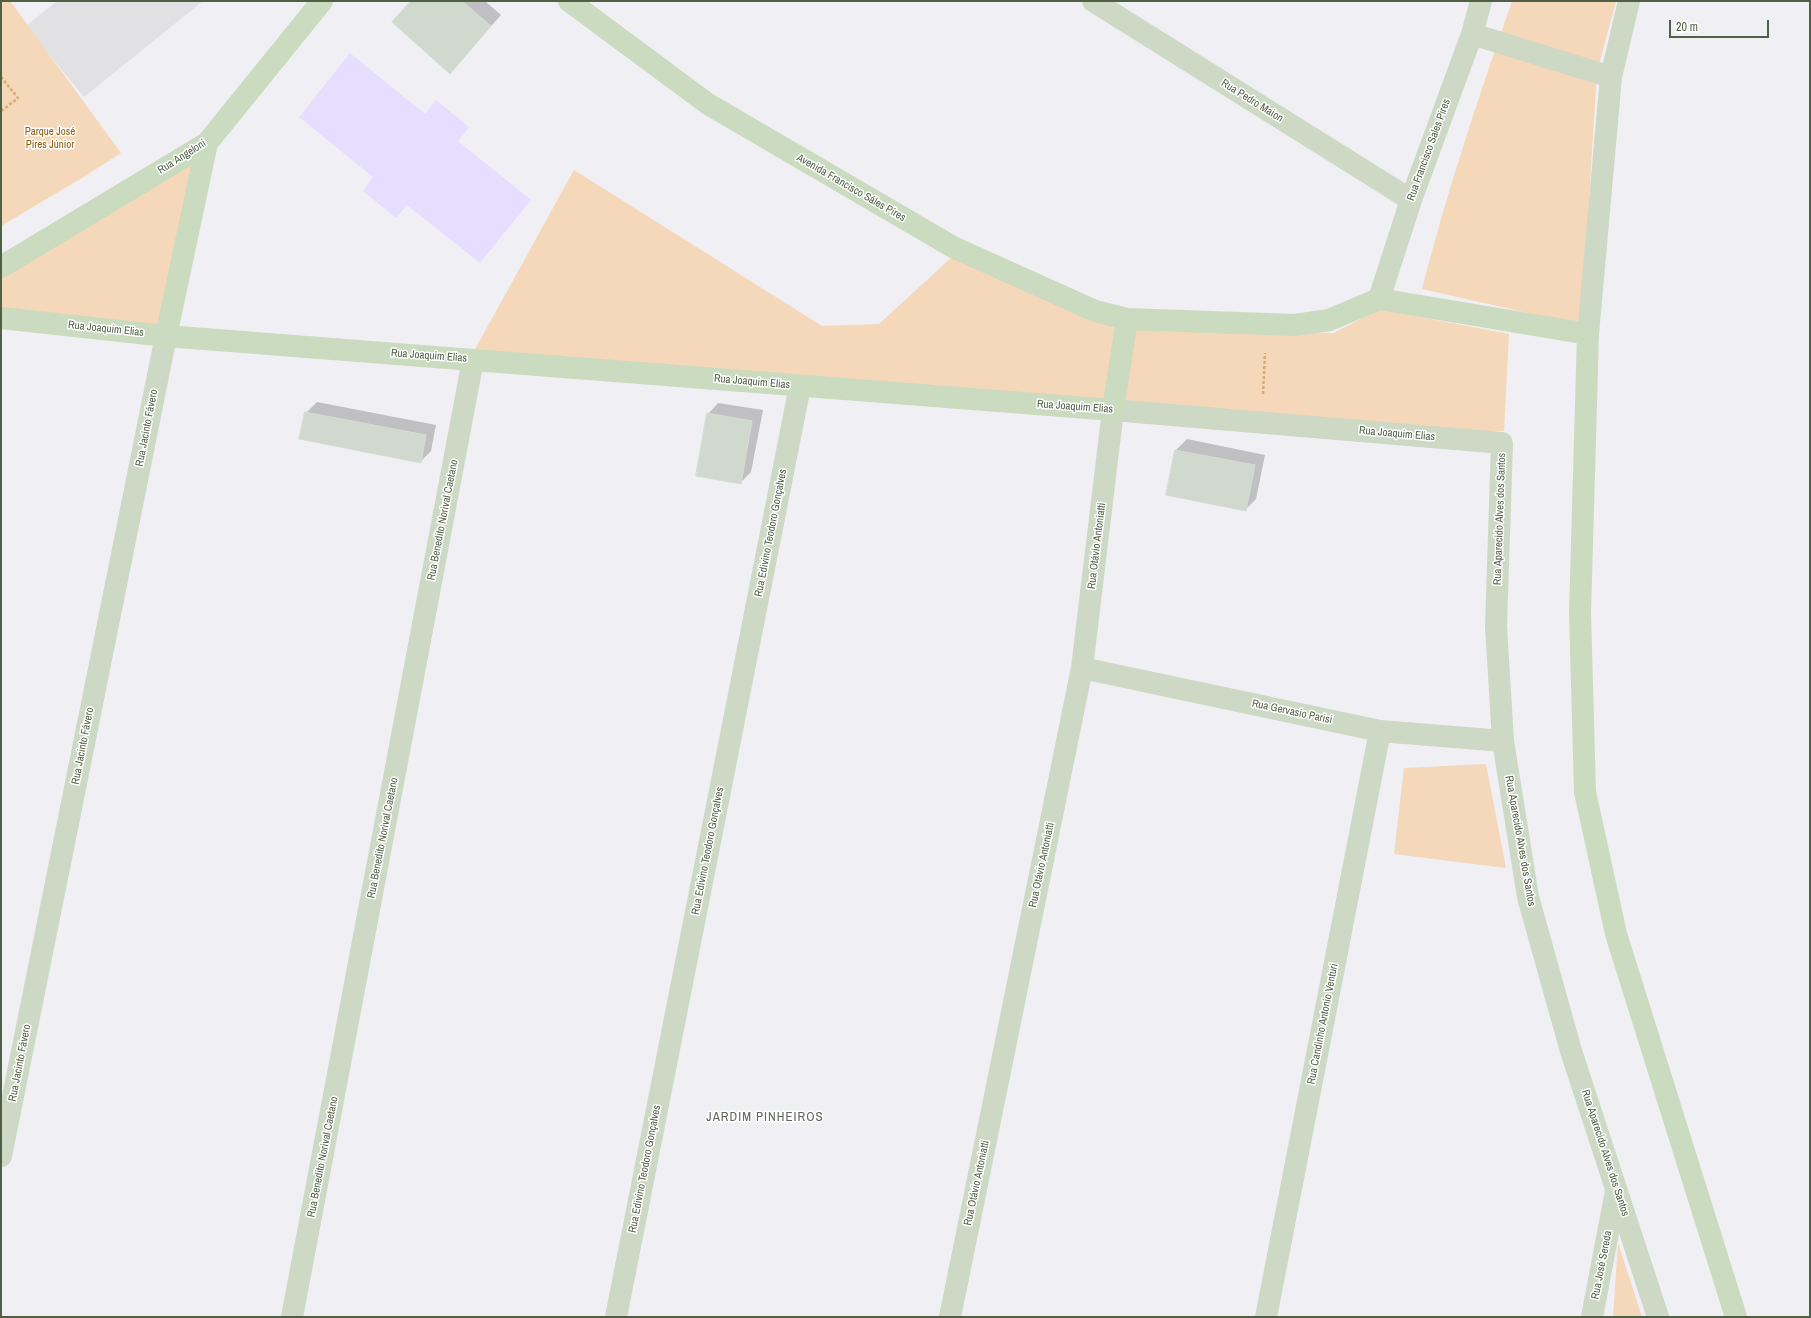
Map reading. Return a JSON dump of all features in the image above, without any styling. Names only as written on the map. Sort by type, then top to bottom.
[{"type":"street","name":"Rua Angeloni","points":[[1,267],[207,143],[322,1]]},
{"type":"street","name":"Avenida Francisco Sáles Píres","points":[[569,1],[708,104],[953,247],[1095,312],[1127,319],[1295,325],[1329,320],[1379,299]]},
{"type":"street","name":"Rua Pedro Maion","points":[[1093,1],[1411,200]]},
{"type":"street","name":"Rua Francisco Sales Pires","points":[[1379,299],[1411,200],[1472,34],[1482,1]]},
{"type":"street","points":[[1629,1],[1611,77],[1588,334],[1580,613],[1585,792],[1616,934],[1736,1317]]},
{"type":"street","points":[[1472,34],[1611,77]]},
{"type":"street","points":[[166,336],[207,143]]},
{"type":"street","points":[[1379,299],[1588,334]]},
{"type":"street","name":"Rua Joaquim Elias","points":[[1,318],[166,336],[1502,442]]},
{"type":"street","points":[[1113,410],[1127,319]]},
{"type":"street","name":"Rua Jacinto Fávero","points":[[1,1156],[166,336]]},
{"type":"street","name":"Rua Benedito Norival Caetano","points":[[292,1317],[473,360]]},
{"type":"street","name":"Rua Edivino Teodoro Gonçalves","points":[[616,1317],[800,386]]},
{"type":"street","name":"Rua Otávio Antoniatti","points":[[950,1317],[1082,668],[1113,410]]},
{"type":"street","name":"Rua Aparecido Alves dos Santos","points":[[1502,442],[1496,626],[1503,741],[1528,897],[1571,1051],[1658,1317]]},
{"type":"street","name":"Rua Gervasio Parisi","points":[[1082,668],[1380,731],[1503,741]]},
{"type":"street","name":"Rua Candinho Antonio Venturi","points":[[1266,1317],[1380,731]]},
{"type":"street","name":"Rua José Sereda","points":[[1592,1317],[1616,1190]]},
{"type":"path","points":[[1,76],[18,98],[1,111]]},
{"type":"path","points":[[1261,422],[1267,325]]},
{"type":"shaded area","points":[[57,1],[203,1],[84,97],[26,26]]},
{"type":"shaded area","points":[[350,53],[425,114],[436,100],[469,127],[458,141],[531,200],[480,263],[407,205],[396,218],[363,191],[373,177],[299,117]]},
{"type":"green space","name":"Parque José Pires Júnior","points":[[1,1],[10,1],[121,153],[1,226]]},
{"type":"green space","points":[[1512,1],[1616,1],[1597,72],[1581,325],[1422,289],[1464,144]]},
{"type":"green space","points":[[195,161],[158,325],[1,309],[1,277]]},
{"type":"green space","points":[[574,170],[822,326],[879,324],[952,257],[1120,323],[1106,401],[474,351]]},
{"type":"green space","points":[[1379,309],[1509,334],[1504,431],[1481,431],[1122,403],[1135,329],[1334,333]]},
{"type":"green space","points":[[1486,764],[1506,868],[1394,854],[1404,768]]},
{"type":"green space","points":[[1618,1243],[1642,1317],[1613,1317]]},
{"type":"building","points":[[411,1],[462,1],[491,26],[450,74],[392,22]]},
{"type":"building","points":[[305,412],[426,435],[421,463],[299,439]]},
{"type":"building","points":[[707,413],[752,421],[741,484],[696,476]]},
{"type":"building","points":[[1175,450],[1255,465],[1246,511],[1166,495]]},
{"type":"district","name":"JARDIM PINHEIROS","points":[[765,1118]]}]
